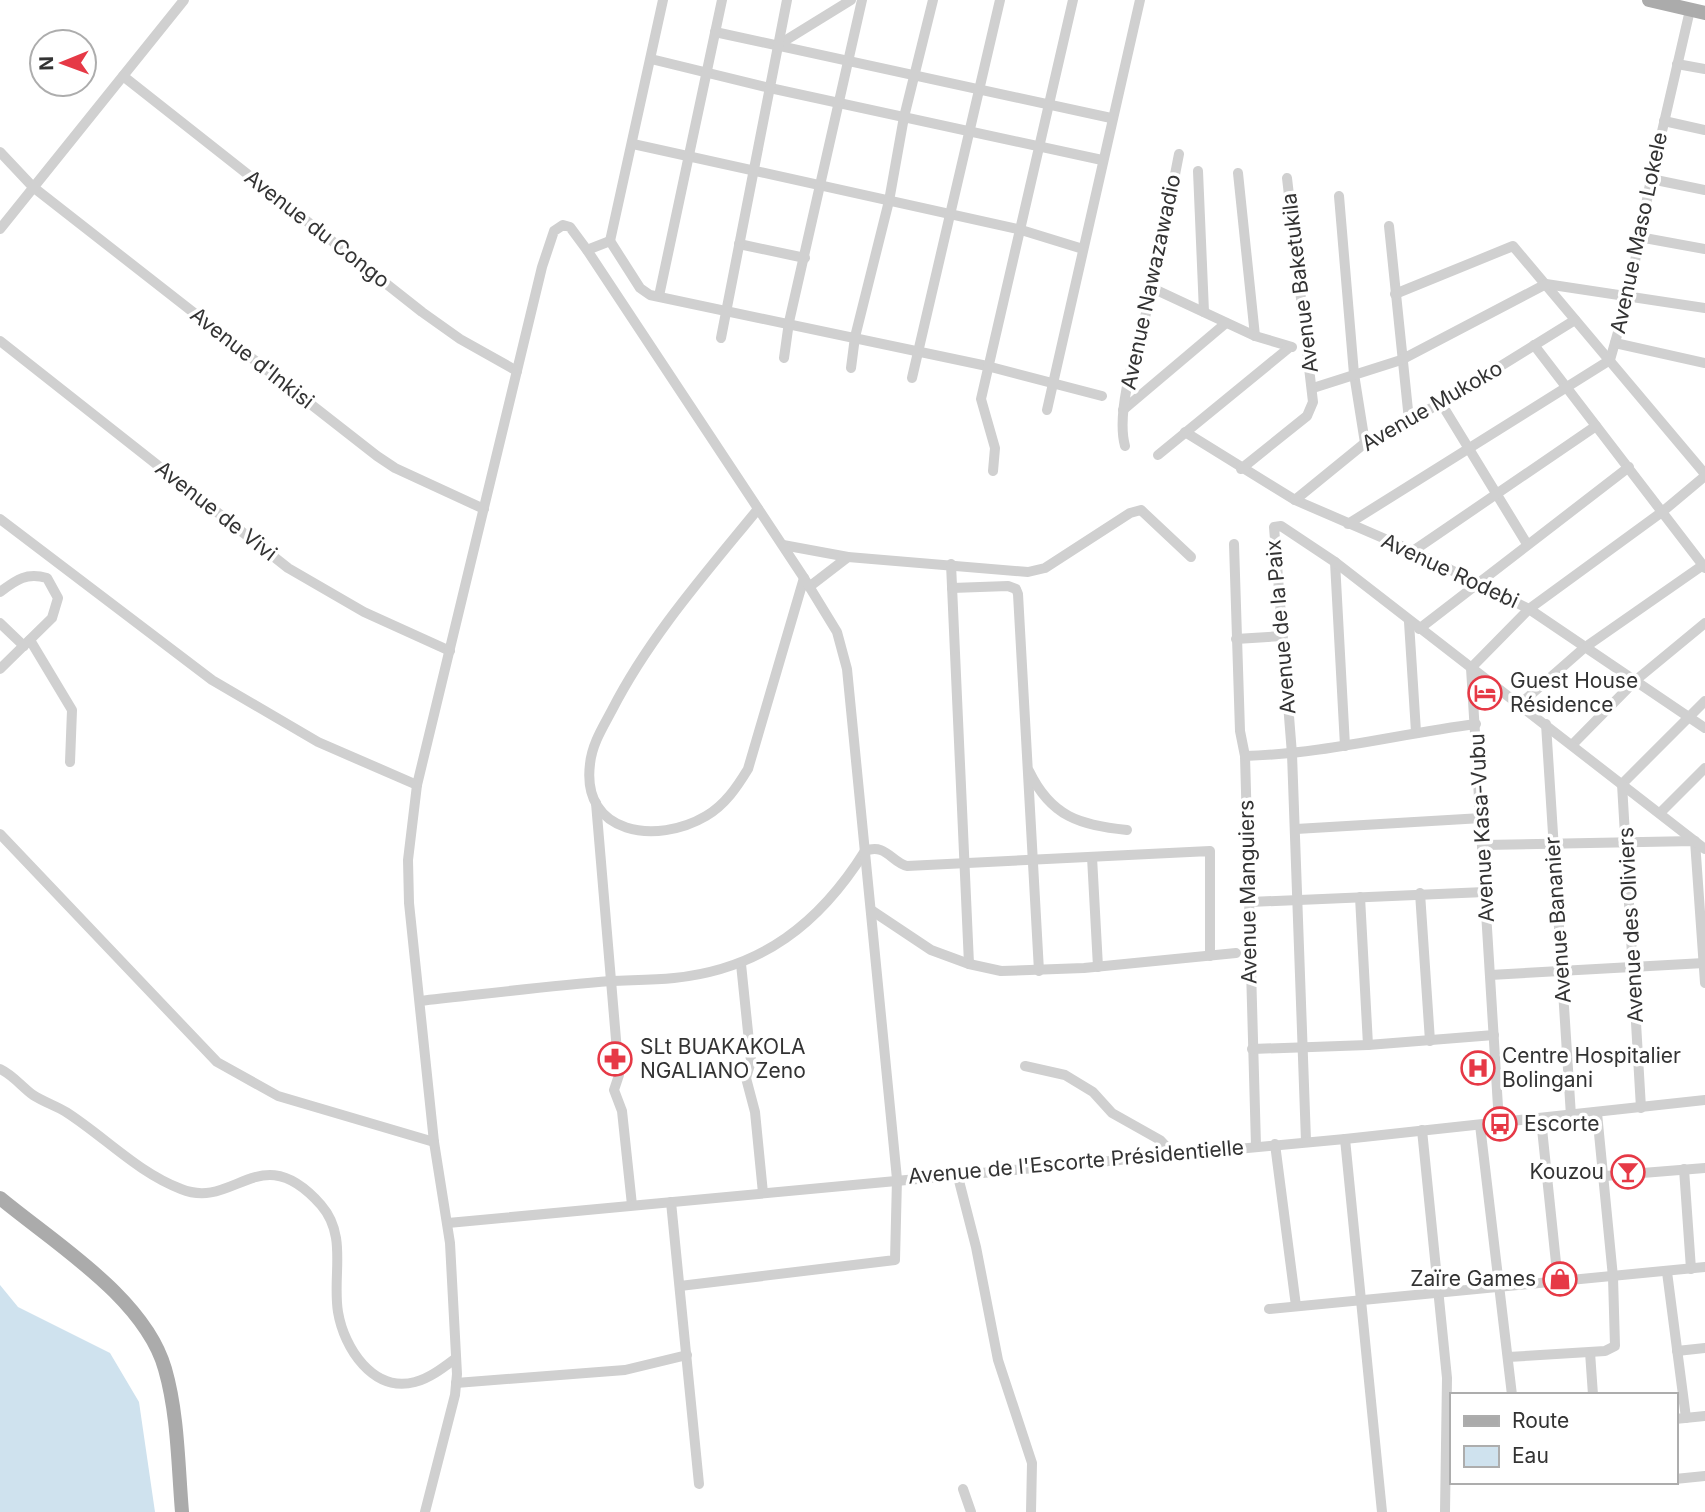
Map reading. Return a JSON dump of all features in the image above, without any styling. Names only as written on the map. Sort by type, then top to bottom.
[{"type":"main road","points":[[1649,0],[1674,3],[1705,13]]},
{"type":"main road","points":[[0,1198],[120,1297],[143,1323],[165,1369],[182,1512]]},
{"type":"street","points":[[0,229],[184,0]]},
{"type":"street","points":[[663,0],[610,241],[640,288],[659,296],[855,337],[919,354],[987,366],[1102,396]]},
{"type":"street","points":[[659,296],[722,0]]},
{"type":"street","points":[[720,338],[787,0]]},
{"type":"street","points":[[778,45],[851,0]]},
{"type":"street","points":[[784,358],[789,323],[821,187],[837,101],[862,0]]},
{"type":"street","points":[[850,368],[855,337],[889,201],[904,117],[933,0]]},
{"type":"street","points":[[912,378],[1000,0]]},
{"type":"street","points":[[993,471],[995,448],[981,399],[1018,229],[1073,0]]},
{"type":"street","points":[[1046,410],[1140,0]]},
{"type":"street","name":"Avenue Maso Lokele","points":[[1348,524],[1610,360],[1628,297],[1689,10]]},
{"type":"street","points":[[715,32],[1111,118]]},
{"type":"street","points":[[651,59],[770,88],[1102,160]]},
{"type":"street","points":[[1677,64],[1705,69]]},
{"type":"street","name":"Avenue du Congo","points":[[123,76],[422,312],[517,371]]},
{"type":"street","points":[[1664,121],[1705,130]]},
{"type":"street","points":[[633,144],[753,173],[1018,229],[1083,249]]},
{"type":"street","name":"Avenue d'Inkisi","points":[[0,152],[33,187],[377,456],[406,473],[484,509]]},
{"type":"street","name":"Avenue Nawazawadio","points":[[1125,446],[1122,433],[1123,410],[1180,154]]},
{"type":"street","points":[[1198,171],[1204,312]]},
{"type":"street","points":[[1238,173],[1255,336]]},
{"type":"street","name":"Avenue Baketukila","points":[[1287,178],[1313,388]]},
{"type":"street","points":[[1651,179],[1705,190]]},
{"type":"street","points":[[1339,196],[1354,374],[1365,443]]},
{"type":"street","points":[[425,1512],[456,1383],[457,1358],[448,1223],[434,1142],[408,881],[417,785],[517,371],[554,231],[563,225],[570,227],[587,250],[783,545],[837,632],[845,650],[897,1179],[895,1260],[680,1286]]},
{"type":"street","points":[[1389,226],[1409,420]]},
{"type":"street","points":[[1639,237],[1705,249]]},
{"type":"street","points":[[587,250],[610,241]]},
{"type":"street","points":[[739,244],[805,258]]},
{"type":"street","points":[[1395,294],[1511,246],[1705,475],[1662,512],[1529,609],[1471,668]]},
{"type":"street","points":[[1241,469],[1307,416],[1312,408],[1313,388],[1402,360],[1546,285],[1705,308]]},
{"type":"street","points":[[1152,288],[1255,336],[1290,347],[1306,346]]},
{"type":"street","name":"Avenue Mukoko","points":[[1295,500],[1365,443],[1441,403],[1575,320]]},
{"type":"street","points":[[1123,410],[1226,323]]},
{"type":"street","name":"Avenue de Vivi","points":[[0,341],[288,568],[364,612],[450,651]]},
{"type":"street","points":[[1615,343],[1705,363]]},
{"type":"street","points":[[1519,705],[1584,648],[1704,567],[1534,345]]},
{"type":"street","points":[[1157,455],[1290,347]]},
{"type":"street","points":[[1441,403],[1466,449],[1527,544]]},
{"type":"street","points":[[1413,551],[1596,426]]},
{"type":"street","name":"Avenue Rodebi","points":[[1185,432],[1295,500],[1480,582],[1529,609],[1705,728]]},
{"type":"street","points":[[1419,629],[1629,467]]},
{"type":"street","points":[[632,1205],[622,1111],[614,1090],[619,1075],[596,803],[589,778],[590,760],[596,742],[634,667],[658,632],[758,509]]},
{"type":"street","points":[[783,545],[848,557],[1037,571],[1135,511],[1144,512],[1191,557]]},
{"type":"street","points":[[0,519],[212,680],[308,738],[417,785]]},
{"type":"street","name":"Avenue de la Paix","points":[[1306,1141],[1296,899],[1296,829],[1274,527],[1281,526],[1335,562],[1705,849]]},
{"type":"street","name":"Avenue Manguiers","points":[[1234,544],[1240,731],[1245,756],[1256,1146]]},
{"type":"street","points":[[596,803],[610,821],[629,830],[656,832],[680,827],[720,806],[748,769],[807,582],[848,557]]},
{"type":"street","points":[[1335,562],[1345,746]]},
{"type":"street","points":[[951,564],[967,863],[969,964]]},
{"type":"street","points":[[0,592],[20,577],[35,575],[47,578],[58,597],[52,618],[0,668]]},
{"type":"street","points":[[952,588],[1008,586],[1016,589],[1038,971]]},
{"type":"street","points":[[1409,622],[1416,732]]},
{"type":"street","points":[[0,623],[27,643],[72,710],[70,762]]},
{"type":"street","points":[[1573,744],[1636,680],[1705,624]]},
{"type":"street","points":[[1236,639],[1282,636]]},
{"type":"street","name":"Avenue Kasa-Vubu","points":[[1471,668],[1484,845],[1499,1123]]},
{"type":"street","points":[[1622,784],[1705,701]]},
{"type":"street","points":[[1245,756],[1292,754],[1476,724]]},
{"type":"street","name":"Avenue Bananier","points":[[1546,724],[1571,1116]]},
{"type":"street","points":[[1027,766],[1041,792],[1060,812],[1086,825],[1127,830]]},
{"type":"street","points":[[1660,813],[1705,768]]},
{"type":"street","name":"Avenue des Oliviers","points":[[1622,784],[1641,1108]]},
{"type":"street","points":[[1296,829],[1482,818]]},
{"type":"street","points":[[0,834],[217,1062],[278,1096],[434,1142]]},
{"type":"street","points":[[1484,845],[1695,841],[1705,983]]},
{"type":"street","points":[[865,851],[885,850],[900,864],[907,866],[1210,851],[1210,956]]},
{"type":"street","points":[[420,1001],[611,981],[673,978],[741,964],[803,928],[843,886],[865,851]]},
{"type":"street","points":[[1092,857],[1098,967]]},
{"type":"street","points":[[1250,902],[1485,892]]},
{"type":"street","points":[[1420,894],[1430,1041]]},
{"type":"street","points":[[1360,897],[1368,1045]]},
{"type":"street","points":[[871,910],[931,950],[969,964],[1011,972],[1098,967],[1236,953]]},
{"type":"street","points":[[1490,975],[1704,963]]},
{"type":"street","points":[[741,964],[751,1061],[746,1078],[754,1105],[763,1193]]},
{"type":"street","points":[[1252,1049],[1368,1045],[1494,1035]]},
{"type":"street","points":[[1025,1066],[1065,1075],[1093,1092],[1112,1113],[1160,1140],[1173,1154]]},
{"type":"street","points":[[0,1069],[32,1094],[66,1112],[128,1160],[182,1190],[200,1193],[268,1174],[291,1180],[313,1196],[335,1226],[338,1315],[345,1336],[367,1370],[382,1379],[413,1382],[457,1358]]},
{"type":"street","name":"Avenue de l'Escorte Présidentielle","points":[[448,1223],[957,1173],[1345,1139],[1705,1100]]},
{"type":"street","points":[[1508,1357],[1611,1350],[1617,1341],[1605,1176],[1597,1113]]},
{"type":"street","points":[[1541,1119],[1558,1282]]},
{"type":"street","points":[[1480,1125],[1512,1393]]},
{"type":"street","points":[[1422,1130],[1441,1295],[1447,1378],[1445,1512]]},
{"type":"street","points":[[1345,1139],[1364,1302],[1382,1512]]},
{"type":"street","points":[[1275,1144],[1296,1306]]},
{"type":"street","points":[[1605,1176],[1705,1168]]},
{"type":"street","points":[[1684,1169],[1691,1269]]},
{"type":"street","points":[[957,1173],[976,1247],[998,1360],[1032,1463],[1031,1512]]},
{"type":"street","points":[[671,1202],[699,1484]]},
{"type":"street","points":[[1269,1309],[1441,1295],[1705,1268]]},
{"type":"street","points":[[1667,1272],[1677,1351],[1681,1419],[1705,1416]]},
{"type":"street","points":[[1677,1351],[1705,1348]]},
{"type":"street","points":[[1590,1352],[1593,1393]]},
{"type":"street","points":[[456,1383],[625,1370],[687,1355]]},
{"type":"street","points":[[1677,1479],[1705,1476]]},
{"type":"street","points":[[962,1489],[971,1512]]},
{"type":"water","points":[[0,1285],[18,1307],[110,1353],[139,1402],[155,1512],[0,1512]]},
{"type":"place","name":"Guest House Résidence","points":[[1485,693]]},
{"type":"place","name":"SLt BUAKAKOLA NGALIANO Zeno","points":[[615,1059]]},
{"type":"place","name":"Centre Hospitalier Bolingani","points":[[1478,1068]]},
{"type":"place","name":"Escorte","points":[[1500,1124]]},
{"type":"place","name":"Kouzou","points":[[1628,1172]]},
{"type":"place","name":"Zaïre Games","points":[[1560,1279]]}]
